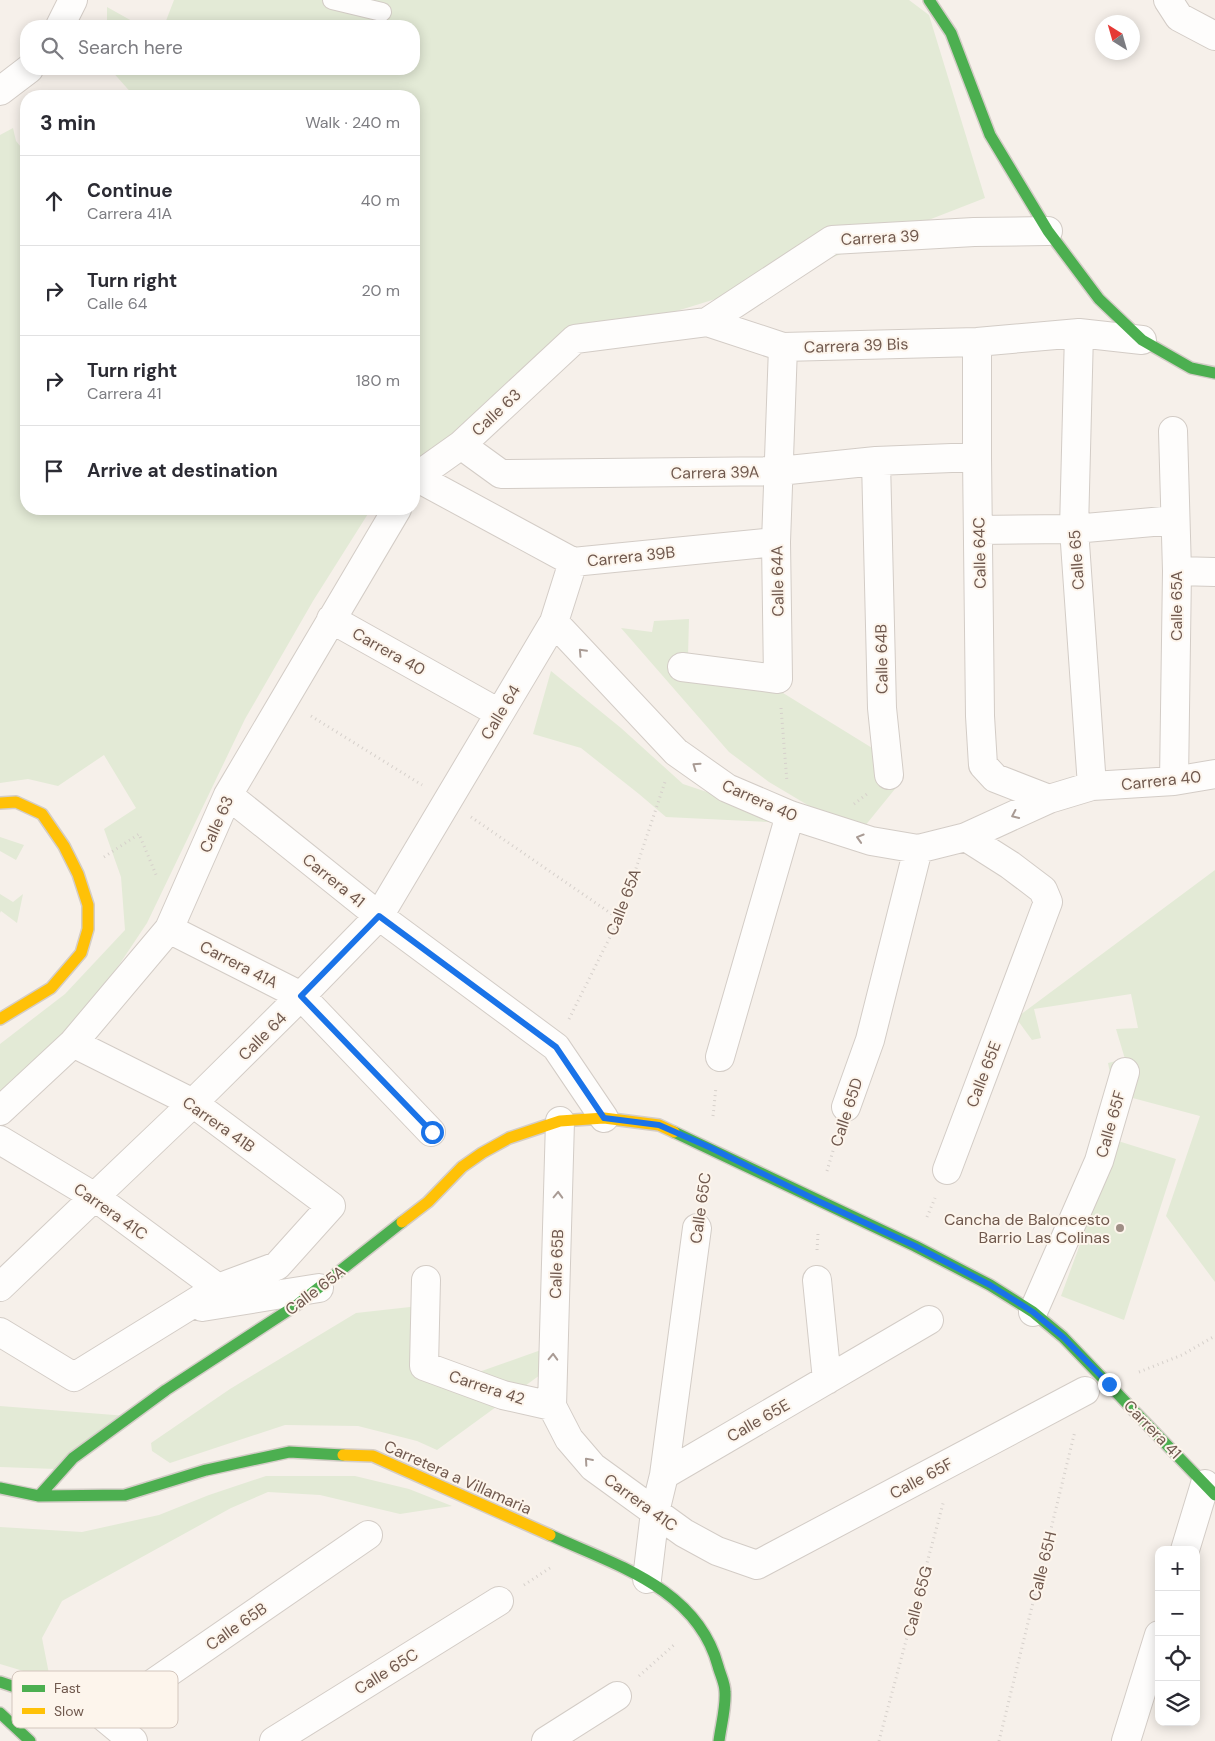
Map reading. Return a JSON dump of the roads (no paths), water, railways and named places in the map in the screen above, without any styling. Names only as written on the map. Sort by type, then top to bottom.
[{"type":"main road","points":[[929,0],[951,33],[990,135],[1048,231],[1098,299],[1142,340],[1191,368],[1215,373]]},
{"type":"main road","points":[[0,803],[16,802],[42,814],[64,846],[78,874],[88,905],[88,929],[81,953],[51,988],[0,1019]]},
{"type":"main road","name":"Calle 65A","points":[[39,1496],[73,1458],[166,1390],[298,1304],[428,1202],[462,1167],[482,1152],[509,1138],[560,1121],[604,1118]]},
{"type":"main road","name":"Carrera 41","points":[[604,1118],[659,1125],[915,1246],[990,1285],[1033,1312],[1063,1337],[1097,1387],[1210,1489]]},
{"type":"main road","name":"Carretera a Villamaria","points":[[0,1488],[39,1496],[125,1495],[206,1470],[289,1452],[373,1456],[647,1579],[679,1602],[698,1623],[715,1654],[725,1691],[720,1741]]},
{"type":"main road","points":[[0,1682],[12,1686]]},
{"type":"main road","points":[[0,1713],[12,1724]]},
{"type":"main road","points":[[16,1728],[30,1741]]},
{"type":"main road","points":[[17,1728],[45,1741]]},
{"type":"street","points":[[63,20],[73,0]]},
{"type":"street","points":[[1168,0],[1179,17],[1215,36]]},
{"type":"street","points":[[0,91],[21,75]]},
{"type":"street","name":"Carrera 39","points":[[707,322],[832,240],[974,232],[1048,231]]},
{"type":"street","name":"Carrera 39 Bis","points":[[576,339],[707,322],[783,347],[978,342],[1078,333],[1142,340]]},
{"type":"street","name":"Calle 65","points":[[1078,333],[1074,529],[1092,786]]},
{"type":"street","name":"Calle 63","points":[[420,475],[461,445],[576,339]]},
{"type":"street","name":"Calle 64C","points":[[978,342],[977,456],[980,716],[983,765],[995,778],[1050,798]]},
{"type":"street","name":"Calle 64A","points":[[682,667],[778,679],[776,542],[783,347]]},
{"type":"street","name":"Calle 65A","points":[[1173,431],[1177,571],[1174,782]]},
{"type":"street","name":"Carrera 39A","points":[[461,445],[501,474],[779,471],[876,461],[977,456]]},
{"type":"street","name":"Calle 64B","points":[[876,461],[882,708],[889,775]]},
{"type":"street","name":"Carrera 39B","points":[[420,482],[573,562],[776,542]]},
{"type":"street","name":"Calle 63","points":[[0,1111],[73,1043],[170,929],[228,795],[393,515]]},
{"type":"street","points":[[978,530],[1074,529],[1175,520]]},
{"type":"street","name":"Calle 64","points":[[0,1287],[194,1103],[379,916],[554,622],[573,562]]},
{"type":"street","points":[[1177,571],[1215,572]]},
{"type":"street","name":"Carrera 40","points":[[331,619],[499,712]]},
{"type":"street","name":"Carrera 40","points":[[554,622],[676,752],[726,788],[790,815],[871,841],[918,849],[966,837],[1050,798],[1092,786],[1174,782],[1215,774]]},
{"type":"street","name":"Carrera 41","points":[[228,795],[379,916],[556,1047],[604,1118]]},
{"type":"street","points":[[720,1057],[790,815]]},
{"type":"street","name":"Calle 65E","points":[[947,1170],[1048,902],[1043,890],[1010,865],[966,837]]},
{"type":"street","name":"Calle 65D","points":[[846,1107],[870,1040],[918,849]]},
{"type":"street","name":"Carrera 41A","points":[[170,929],[301,996],[432,1132]]},
{"type":"street","name":"Carrera 41B","points":[[73,1043],[194,1103],[330,1206],[277,1266],[218,1288]]},
{"type":"street","name":"Calle 65F","points":[[1033,1312],[1099,1161],[1125,1072]]},
{"type":"street","name":"Calle 65B","points":[[552,1406],[560,1121]]},
{"type":"street","name":"Carrera 41C","points":[[0,1140],[95,1197],[218,1288]]},
{"type":"street","name":"Calle 65C","points":[[647,1579],[655,1512],[664,1475],[697,1228]]},
{"type":"street","name":"Carrera 42","points":[[426,1280],[424,1366],[503,1395],[552,1406]]},
{"type":"street","points":[[817,1280],[827,1380]]},
{"type":"street","points":[[0,1332],[74,1377],[218,1288]]},
{"type":"street","points":[[182,1310],[319,1288]]},
{"type":"street","name":"Calle 65E","points":[[664,1475],[929,1320]]},
{"type":"street","name":"Calle 65F","points":[[757,1565],[1097,1387]]},
{"type":"street","name":"Carrera 41C","points":[[552,1406],[569,1439],[593,1467],[684,1533],[716,1551],[757,1565]]},
{"type":"street","points":[[1187,1546],[1210,1489]]},
{"type":"street","name":"Calle 65B","points":[[171,1671],[368,1535]]},
{"type":"street","name":"Calle 65C","points":[[274,1741],[499,1601]]},
{"type":"street","points":[[1126,1741],[1159,1636]]},
{"type":"street","points":[[546,1741],[617,1696]]},
{"type":"street","points":[[117,1728],[133,1741]]},
{"type":"lane","points":[[332,0],[382,12]]},
{"type":"place","name":"Cancha de Baloncesto Barrio Las Colinas","points":[[1120,1228]]}]
